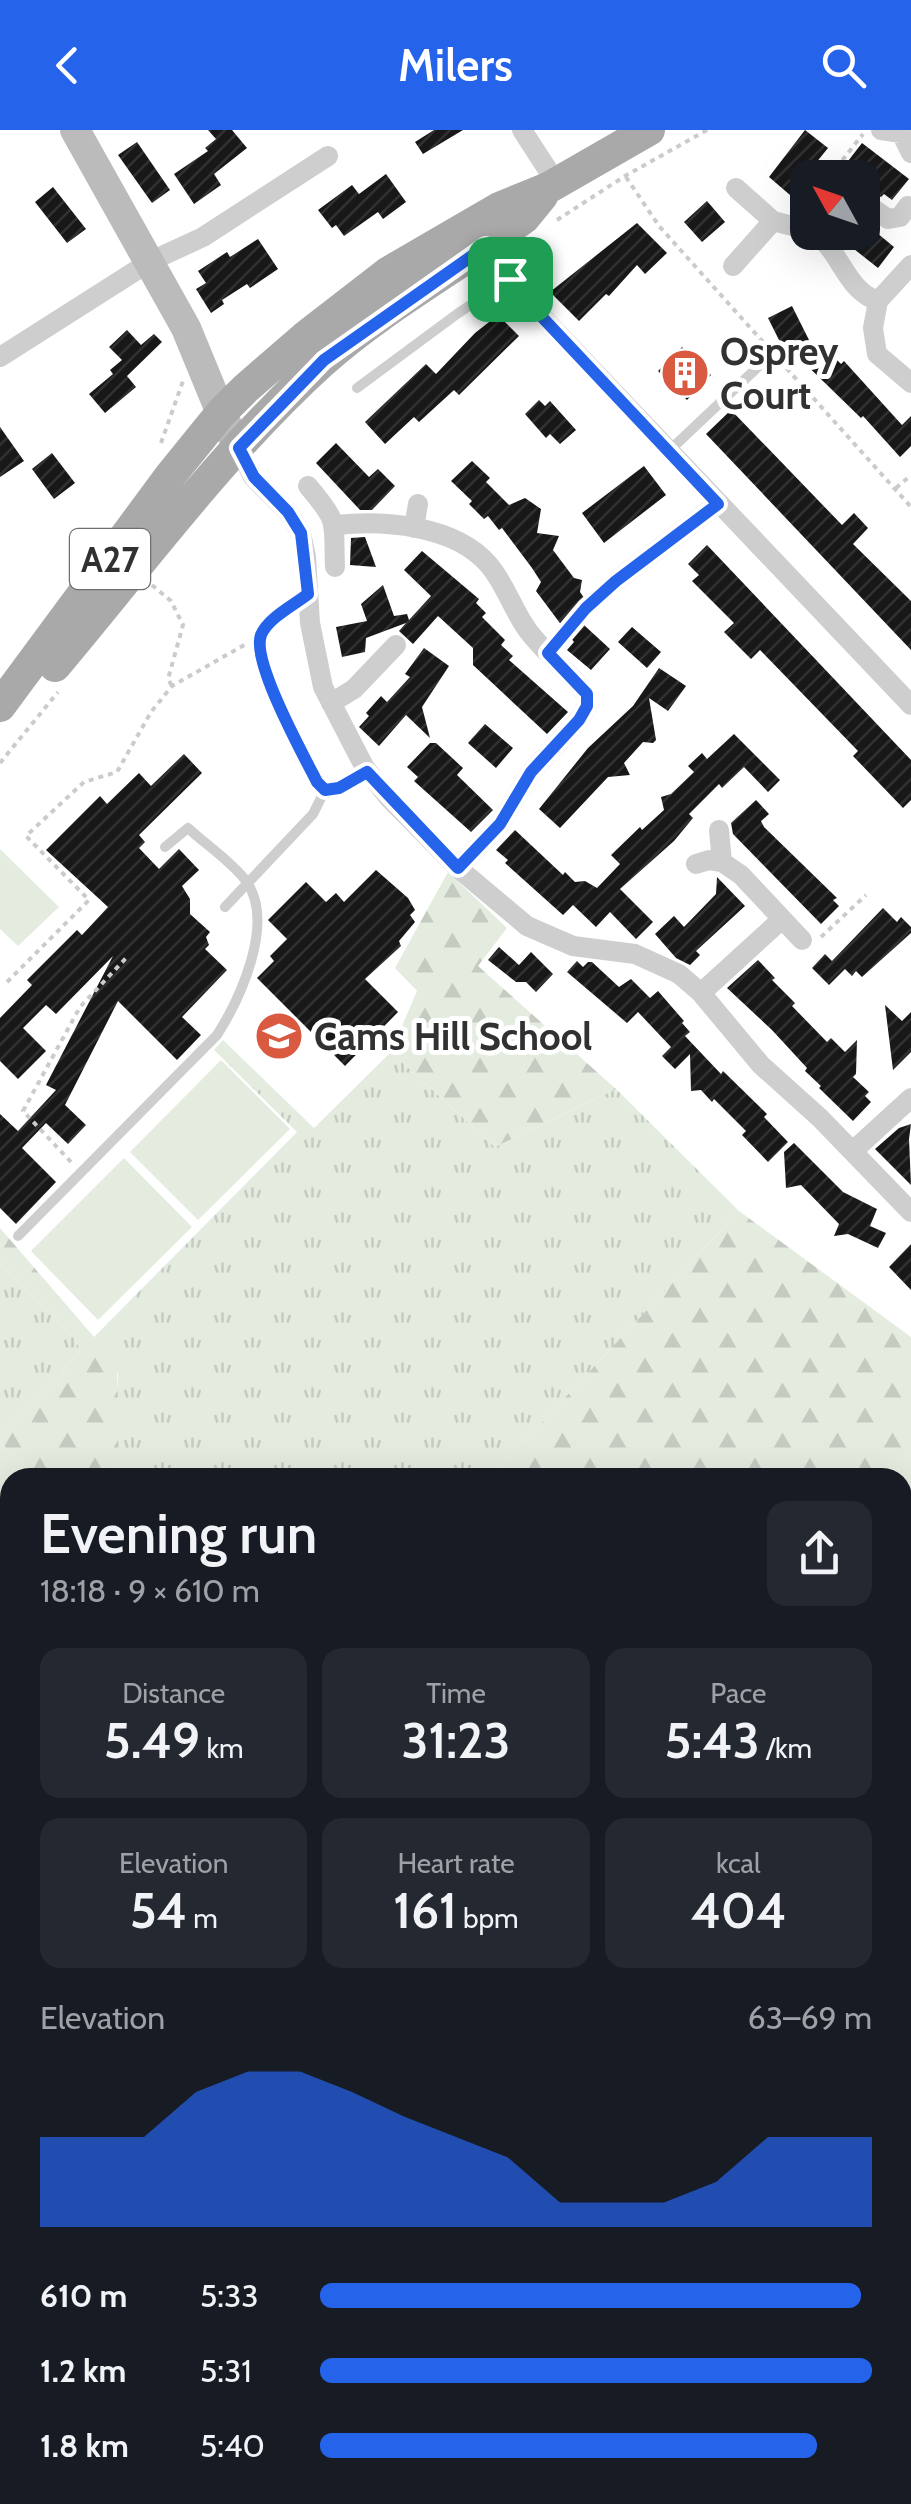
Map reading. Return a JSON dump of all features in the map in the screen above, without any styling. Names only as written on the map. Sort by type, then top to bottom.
[{"type":"main road","name":"A27","points":[[0,706],[220,413],[305,337],[389,272],[499,208],[552,186],[650,130]]},
{"type":"main road","name":"A27","points":[[0,720],[46,676],[239,448],[324,360],[524,218],[552,186]]},
{"type":"street","points":[[75,130],[186,328],[220,413],[254,477],[288,512],[301,533],[315,658],[330,703],[367,772],[498,905],[550,939],[657,961],[701,993],[762,1065],[911,1212]]},
{"type":"street","points":[[522,130],[552,186]]},
{"type":"street","points":[[895,131],[911,153]]},
{"type":"street","points":[[0,357],[151,261],[203,237],[328,156]]},
{"type":"street","points":[[736,188],[773,221],[790,224]]},
{"type":"street","points":[[880,213],[888,219],[900,217],[908,206]]},
{"type":"street","points":[[732,266],[773,221]]},
{"type":"street","points":[[486,246],[525,299],[911,705]]},
{"type":"street","points":[[832,250],[855,286],[878,302]]},
{"type":"street","points":[[911,265],[878,302],[874,317],[874,346],[883,360],[911,383]]},
{"type":"street","points":[[308,486],[336,525],[335,567]]},
{"type":"street","points":[[414,528],[418,504]]},
{"type":"street","points":[[616,581],[718,504]]},
{"type":"street","points":[[336,525],[382,523],[414,528],[450,538],[478,553],[492,568],[518,616],[587,694],[587,706],[579,720],[531,772],[500,824],[458,868]]},
{"type":"street","points":[[330,703],[354,690],[396,645]]},
{"type":"street","points":[[719,830],[722,862]]},
{"type":"street","points":[[696,864],[722,862],[742,874],[802,940]]},
{"type":"street","points":[[701,993],[782,919]]},
{"type":"street","points":[[853,1151],[911,1098]]},
{"type":"lane","points":[[356,388],[510,279]]},
{"type":"lane","points":[[668,451],[760,365]]},
{"type":"lane","points":[[308,594],[268,624],[259,645],[291,732],[325,790]]},
{"type":"lane","points":[[325,790],[339,788],[367,772]]},
{"type":"lane","points":[[225,907],[312,814],[325,790]]},
{"type":"lane","points":[[18,1236],[217,1035],[235,1008],[256,938],[255,902],[246,882],[188,828],[165,847]]},
{"type":"path","points":[[707,130],[625,176],[659,226],[911,507]]},
{"type":"path","points":[[842,160],[866,130]]},
{"type":"path","points":[[158,453],[183,381]]},
{"type":"path","points":[[895,490],[911,475]]},
{"type":"path","points":[[148,581],[171,601],[182,625],[168,679],[172,686]]},
{"type":"path","points":[[548,653],[586,608],[616,581]]},
{"type":"path","points":[[7,982],[89,900],[26,836],[84,782],[117,772],[172,686],[253,641],[259,645]]},
{"type":"path","points":[[802,940],[820,937],[866,895]]},
{"type":"path","points":[[82,1172],[23,1111],[80,1006],[128,957]]},
{"type":"green space","points":[[0,849],[59,907],[18,946],[0,929]]},
{"type":"green space","points":[[448,872],[507,928],[478,966],[616,1089],[495,1147],[391,1052],[417,991],[395,968]]},
{"type":"green space","points":[[223,1040],[314,1128],[391,1052],[495,1147],[616,1089],[739,1211],[499,1468],[120,1468],[116,1443],[118,1374],[94,1337],[297,1132],[214,1050]]},
{"type":"green space","points":[[221,1060],[290,1129],[198,1220],[130,1152]]},
{"type":"green space","points":[[124,1158],[192,1227],[98,1320],[31,1251]]},
{"type":"green space","points":[[739,1211],[911,1337],[911,1468],[499,1468]]},
{"type":"green space","points":[[0,1228],[94,1337],[115,1354],[120,1468],[27,1468],[0,1442],[0,1435],[59,1377],[80,1350],[75,1338],[0,1263]]},
{"type":"green space","points":[[0,1263],[75,1338],[80,1350],[59,1377],[0,1435]]},
{"type":"green space","points":[[0,1442],[27,1468],[0,1468]]},
{"type":"building","points":[[208,130],[232,130],[247,148],[214,174],[221,185],[194,204],[174,174],[208,151],[205,148],[216,139]]},
{"type":"building","points":[[434,130],[463,130],[423,154],[415,142]]},
{"type":"building","points":[[805,130],[828,148],[818,160],[790,160],[790,195],[769,177]]},
{"type":"building","points":[[137,142],[170,190],[152,203],[118,155]]},
{"type":"building","points":[[862,143],[909,179],[892,200],[884,194],[881,197],[880,160],[849,160]]},
{"type":"building","points":[[386,174],[406,202],[383,219],[378,212],[344,236],[318,210],[352,185],[359,194]]},
{"type":"building","points":[[53,187],[86,229],[67,243],[35,202]]},
{"type":"building","points":[[707,201],[725,222],[702,242],[684,222]]},
{"type":"building","points":[[637,223],[667,253],[645,274],[637,265],[579,321],[550,292]]},
{"type":"building","points":[[880,235],[894,247],[878,268],[855,250],[880,250]]},
{"type":"building","points":[[258,239],[278,269],[250,288],[247,284],[222,300],[224,304],[211,313],[196,289],[206,283],[198,271],[227,252],[230,257]]},
{"type":"building","points":[[792,306],[815,352],[822,345],[841,364],[844,361],[902,425],[911,416],[911,446],[900,457],[863,416],[790,349],[785,352],[768,318]]},
{"type":"building","points":[[498,315],[519,336],[459,395],[454,390],[419,422],[414,417],[385,444],[365,422],[426,364],[436,374]]},
{"type":"building","points":[[127,330],[141,345],[154,334],[162,342],[127,376],[136,387],[105,413],[89,394],[113,374],[110,370],[122,360],[109,347]]},
{"type":"building","name":"Osprey Court","points":[[682,347],[711,375],[687,400],[658,371]]},
{"type":"building","points":[[539,400],[545,406],[550,401],[576,430],[560,444],[550,434],[546,438],[525,414]]},
{"type":"building","points":[[731,410],[842,525],[854,513],[868,528],[853,544],[911,601],[911,650],[706,434]]},
{"type":"building","points":[[0,427],[24,461],[0,477]]},
{"type":"building","points":[[336,443],[369,477],[378,469],[395,486],[372,510],[360,510],[316,463]]},
{"type":"building","points":[[52,453],[75,483],[54,499],[32,469]]},
{"type":"building","points":[[472,461],[509,505],[525,498],[541,509],[537,533],[559,536],[553,550],[574,578],[582,580],[580,592],[587,602],[572,614],[610,649],[591,670],[567,650],[574,642],[536,591],[541,582],[532,568],[502,528],[499,530],[488,516],[484,519],[451,481]]},
{"type":"building","points":[[644,466],[666,495],[604,543],[582,513]]},
{"type":"building","points":[[365,537],[376,567],[350,565],[351,538]]},
{"type":"building","points":[[707,545],[911,760],[911,800],[903,808],[853,756],[858,751],[760,650],[751,659],[724,632],[734,623],[692,581],[699,575],[688,564]]},
{"type":"building","points":[[422,551],[479,599],[476,603],[486,613],[482,617],[505,640],[501,645],[513,656],[509,660],[568,712],[547,734],[473,665],[473,648],[438,616],[413,644],[399,631],[406,623],[366,638],[365,652],[342,657],[336,627],[367,621],[361,604],[383,585],[394,616],[407,614],[409,620],[431,596],[404,570]]},
{"type":"building","points":[[632,627],[661,652],[647,668],[618,642]]},
{"type":"building","points":[[424,648],[449,666],[422,707],[430,738],[406,715],[379,746],[359,727],[381,696],[387,702],[410,677],[405,674]]},
{"type":"building","points":[[659,668],[686,686],[668,711],[649,698],[656,740],[643,742],[624,763],[630,775],[608,777],[560,828],[539,809],[588,748],[633,706]]},
{"type":"building","points":[[485,724],[513,748],[496,768],[468,743]]},
{"type":"building","points":[[734,734],[780,780],[768,792],[744,767],[722,788],[719,784],[689,814],[693,818],[674,841],[620,889],[653,922],[636,939],[610,912],[596,927],[573,905],[563,915],[505,863],[508,860],[496,850],[515,830],[563,875],[565,872],[575,882],[585,881],[597,888],[620,864],[611,855],[664,810],[661,797],[671,794],[694,772],[688,766],[702,753],[707,759]]},
{"type":"building","points":[[430,743],[436,743],[463,768],[457,775],[493,810],[471,832],[414,781],[418,777],[407,767]]},
{"type":"building","points":[[184,754],[202,773],[139,835],[145,842],[139,848],[159,869],[179,849],[199,870],[182,886],[190,899],[190,914],[210,932],[205,949],[227,970],[182,1017],[201,1035],[177,1060],[118,1001],[65,1105],[86,1125],[68,1144],[46,1123],[22,1148],[56,1182],[16,1224],[0,1208],[0,1114],[18,1131],[56,1090],[46,1085],[113,956],[56,1014],[46,1005],[23,1028],[46,1051],[18,1079],[0,1061],[0,1018],[32,985],[27,980],[77,930],[82,935],[108,907],[46,850],[100,796],[107,804],[139,773],[151,786]]},
{"type":"building","points":[[756,800],[769,814],[761,821],[764,827],[837,898],[833,900],[839,906],[821,924],[733,834],[731,823]]},
{"type":"building","points":[[376,870],[408,898],[415,910],[410,915],[415,922],[399,941],[401,946],[365,979],[398,1012],[345,1066],[257,978],[274,961],[270,956],[287,939],[268,920],[306,882],[326,902],[336,893],[344,902]]},
{"type":"building","points":[[717,877],[745,906],[696,951],[700,955],[690,965],[676,958],[655,934],[674,916],[684,927],[716,894]]},
{"type":"building","points":[[883,908],[897,922],[901,917],[911,927],[911,933],[862,977],[856,971],[852,976],[845,969],[829,985],[812,968],[825,954],[832,961]]},
{"type":"building","points":[[499,947],[519,965],[531,952],[553,974],[536,992],[526,982],[516,982],[488,960]]},
{"type":"building","points":[[758,960],[795,1003],[792,1006],[827,1042],[831,1038],[845,1052],[857,1040],[853,1077],[869,1092],[865,1096],[871,1102],[853,1121],[819,1088],[805,1071],[807,1068],[772,1030],[727,988]]},
{"type":"building","points":[[577,961],[583,967],[592,962],[619,987],[631,979],[650,998],[658,991],[684,1021],[690,1032],[685,1036],[767,1114],[764,1117],[788,1142],[768,1162],[742,1135],[746,1131],[714,1099],[712,1102],[701,1090],[691,1091],[690,1054],[675,1069],[662,1056],[671,1047],[638,1012],[627,1023],[567,972]]},
{"type":"building","points":[[885,1005],[902,1021],[911,1012],[911,1052],[893,1070]]},
{"type":"building","points":[[911,1124],[911,1185],[875,1149],[899,1128]]},
{"type":"building","points":[[794,1143],[843,1192],[877,1209],[870,1226],[886,1233],[878,1248],[848,1234],[834,1236],[839,1224],[801,1185],[786,1188],[784,1152]]},
{"type":"building","points":[[911,1244],[911,1290],[889,1267]]},
{"type":"place","name":"Osprey Court","points":[[685,373]]},
{"type":"place","name":"Cams Hill School","points":[[279,1036]]},
{"type":"route","points":[[486,246],[510,279],[718,504],[616,581],[586,608],[548,653],[587,694],[587,706],[531,772],[500,824],[458,868],[367,772],[339,788],[325,790],[317,782],[277,700],[259,645],[268,624],[308,594],[301,533],[288,512],[254,477],[239,448],[324,360],[486,246]]}]
